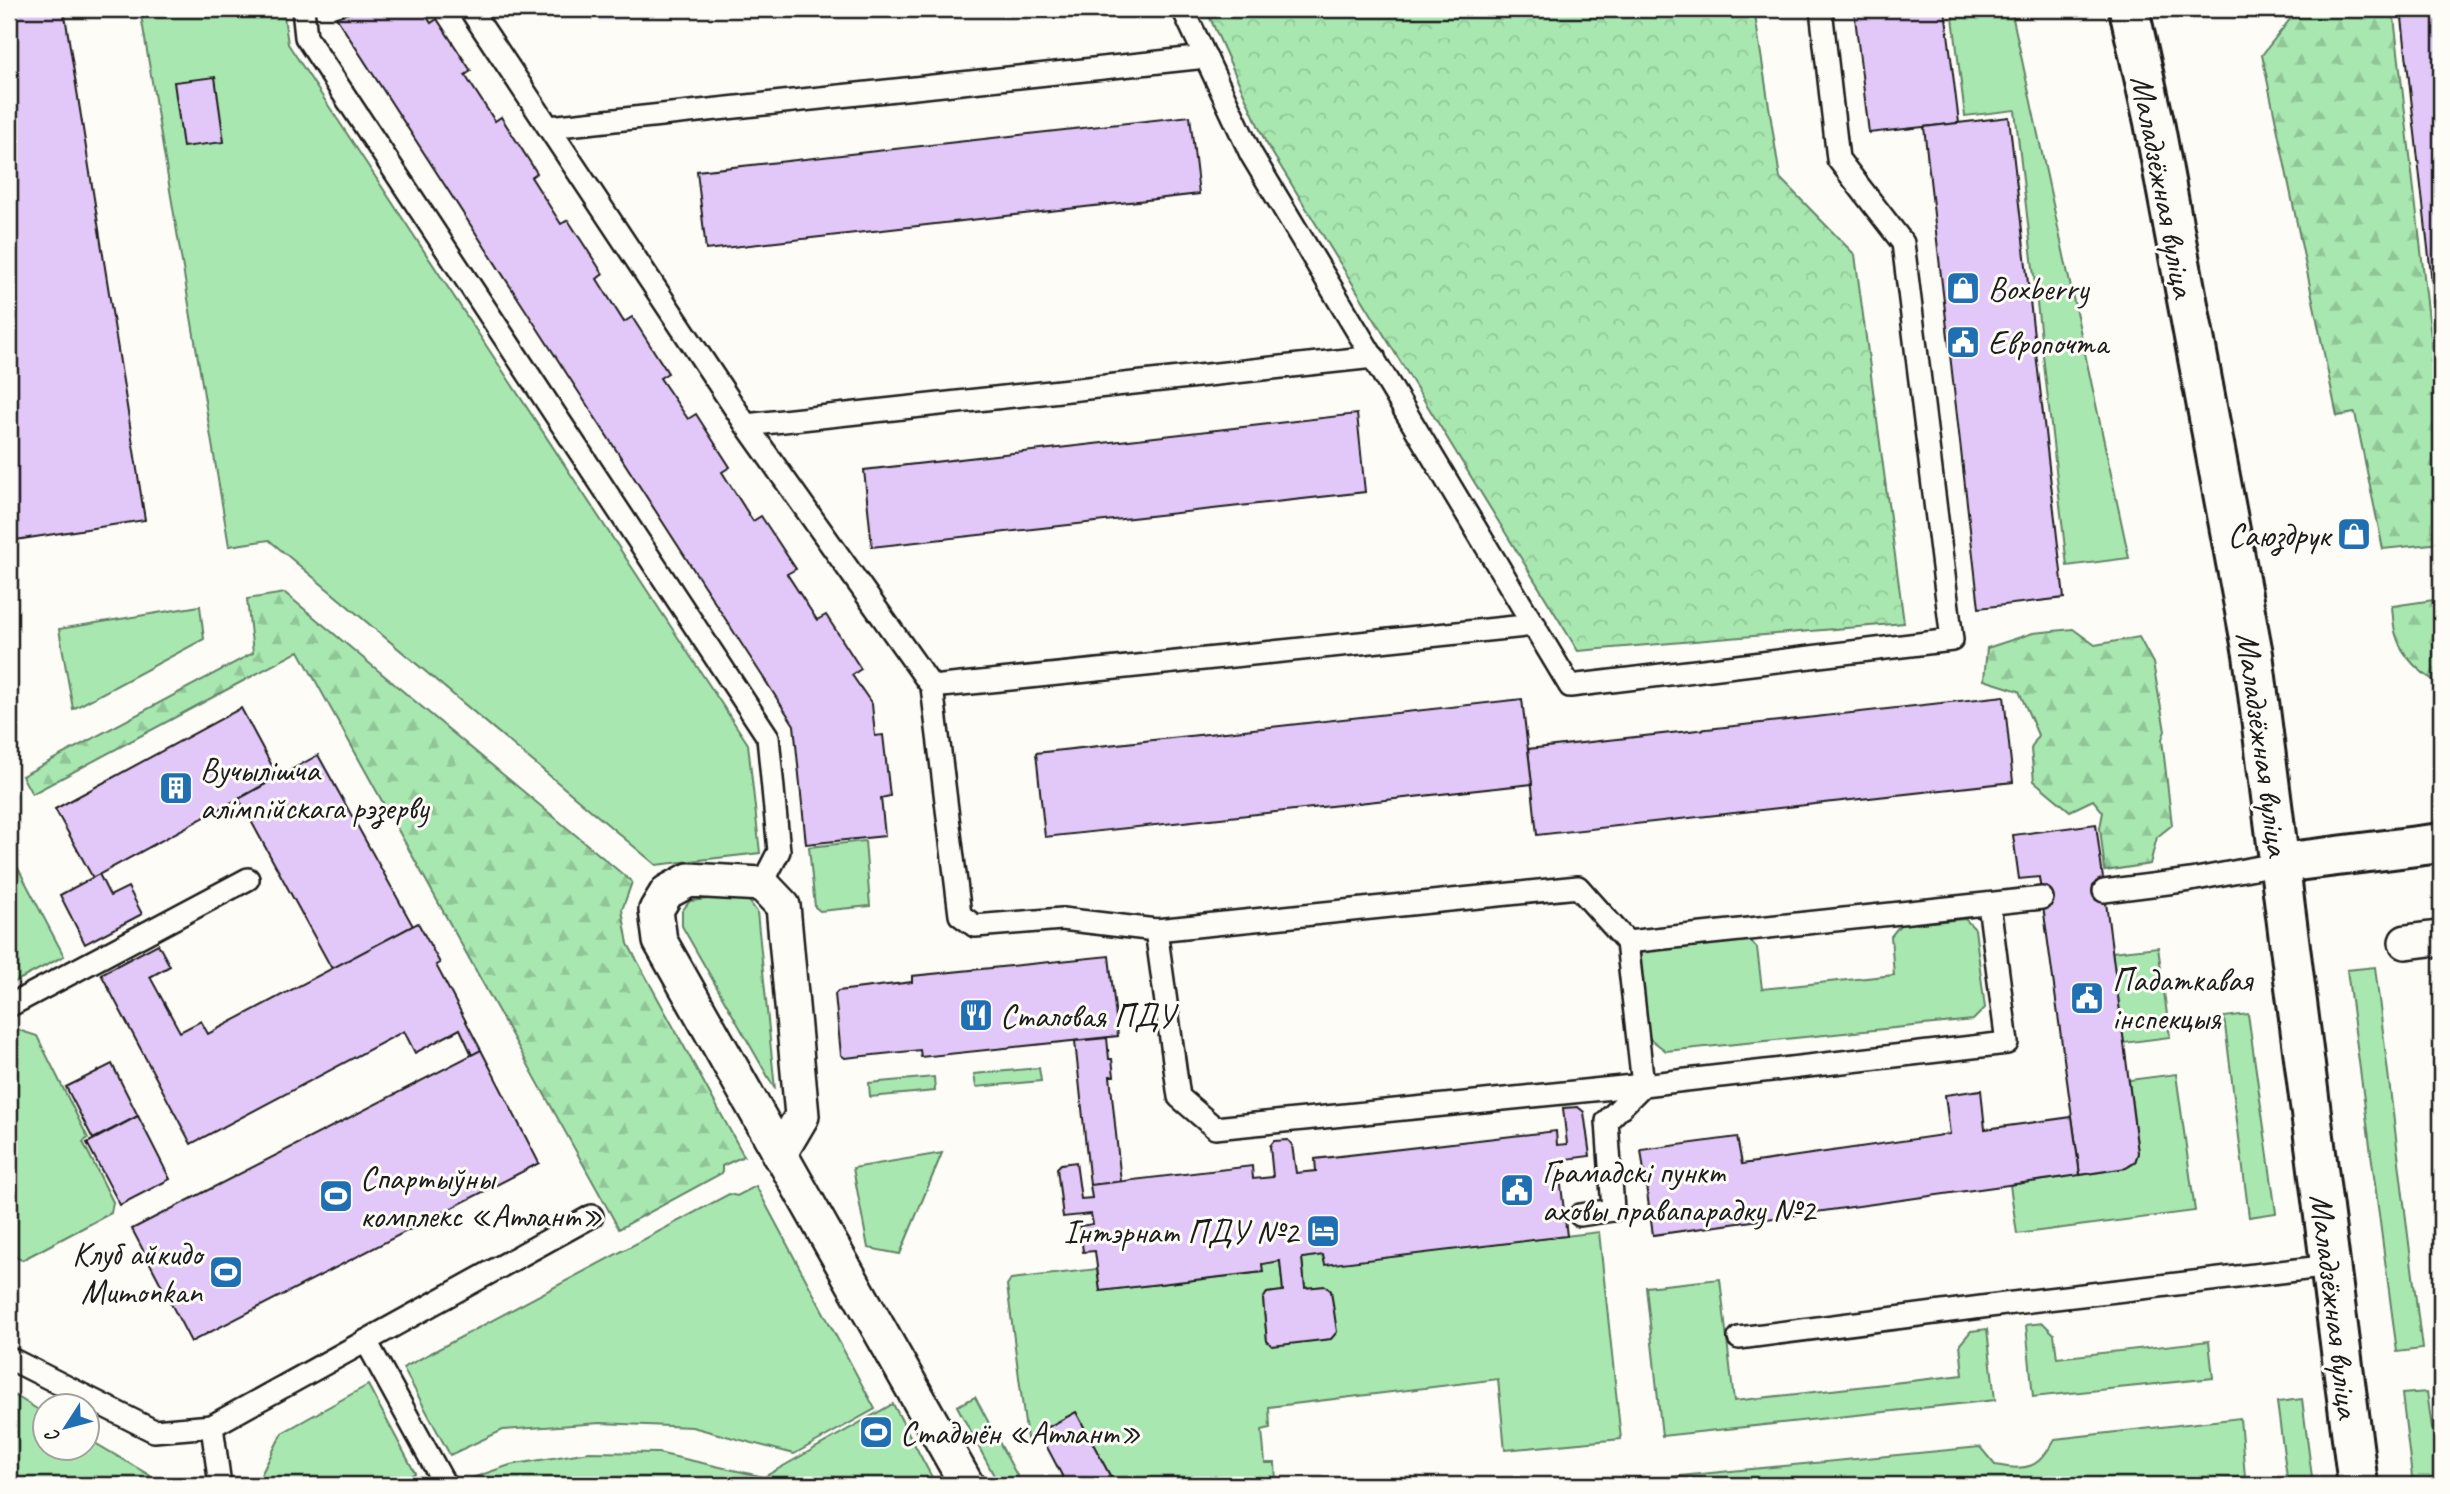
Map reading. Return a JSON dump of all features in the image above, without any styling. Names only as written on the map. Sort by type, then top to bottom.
[{"type":"main road","name":"Маладзёжная вуліца","points":[[2129,9],[2154,122],[2253,653],[2358,1485]]},
{"type":"main road","points":[[2281,863],[2441,844]]},
{"type":"street","points":[[779,1154],[802,1116],[783,906],[762,884],[689,880],[667,892],[656,911],[660,941],[779,1154],[967,1485]]},
{"type":"street","points":[[2406,942],[2438,938],[2441,941]]},
{"type":"lane","points":[[303,9],[306,37],[768,737],[779,851],[762,884]]},
{"type":"lane","points":[[470,9],[747,425],[932,687],[960,915],[975,926],[1062,919],[1156,930],[1578,887],[1627,942],[1643,1085]]},
{"type":"lane","points":[[1183,9],[1251,154],[1570,686],[1952,639],[1903,243],[1838,159],[1821,9]]},
{"type":"lane","points":[[549,127],[1206,57]]},
{"type":"lane","points":[[747,425],[1374,357]]},
{"type":"lane","points":[[932,687],[1535,625]]},
{"type":"lane","points":[[2104,891],[2191,880],[2281,863]]},
{"type":"lane","points":[[9,1006],[248,879]]},
{"type":"lane","points":[[1627,942],[2042,898]]},
{"type":"lane","points":[[1156,930],[1179,1097],[1215,1128],[1643,1085],[2007,1043],[1989,904]]},
{"type":"lane","points":[[1580,1215],[1613,1210],[1606,1121],[1643,1085]]},
{"type":"lane","points":[[9,1358],[153,1431],[212,1426],[592,1216]]},
{"type":"lane","points":[[1739,1338],[2331,1266]]},
{"type":"lane","points":[[366,1341],[445,1485]]},
{"type":"lane","points":[[212,1426],[220,1485]]},
{"type":"shaded area","points":[[596,9],[748,9],[599,22]]},
{"type":"green space","points":[[140,9],[283,9],[288,44],[748,744],[760,853],[656,865],[269,540],[229,546]]},
{"type":"green space","points":[[1206,9],[1754,9],[1780,178],[1855,255],[1904,623],[1578,651],[1265,141]]},
{"type":"green space","points":[[1952,9],[2011,9],[2129,558],[2067,566],[2015,110],[1965,116]]},
{"type":"green space","points":[[2298,9],[2393,9],[2441,423],[2441,543],[2383,549],[2355,413],[2337,416],[2262,55]]},
{"type":"green space","points":[[285,593],[632,882],[622,910],[628,944],[744,1156],[722,1166],[722,1173],[619,1229],[299,651],[32,794],[22,776],[253,653],[247,599]]},
{"type":"green space","points":[[2441,599],[2441,684],[2420,670],[2403,650],[2395,632],[2392,606]]},
{"type":"green space","points":[[200,606],[204,639],[73,709],[59,629]]},
{"type":"green space","points":[[2073,629],[2095,645],[2139,637],[2153,663],[2165,731],[2162,739],[2172,825],[2157,837],[2150,864],[2105,871],[2100,828],[2103,812],[2093,800],[2070,811],[2034,781],[2031,749],[2038,735],[2019,691],[1984,680],[1987,648],[2033,633]]},
{"type":"green space","points":[[865,841],[870,906],[820,911],[815,907],[809,847]]},
{"type":"green space","points":[[9,851],[64,956],[9,985]]},
{"type":"green space","points":[[735,896],[749,901],[757,912],[775,1089],[682,926],[682,911],[690,901]]},
{"type":"green space","points":[[1965,919],[1975,929],[1985,1008],[1973,1020],[1666,1051],[1649,1038],[1638,956],[1646,945],[1749,939],[1757,948],[1762,989],[1894,975],[1891,936],[1900,925]]},
{"type":"green space","points":[[2158,947],[2170,1037],[2124,1043],[2112,952]]},
{"type":"green space","points":[[2375,967],[2422,1349],[2397,1352],[2347,970]]},
{"type":"green space","points":[[2248,1014],[2276,1213],[2249,1217],[2224,1017]]},
{"type":"green space","points":[[9,1027],[37,1036],[88,1138],[83,1142],[113,1202],[111,1213],[22,1260],[9,1253]]},
{"type":"green space","points":[[1039,1068],[1041,1081],[976,1087],[974,1074]]},
{"type":"green space","points":[[2176,1074],[2195,1211],[2017,1234],[2010,1185],[2126,1168],[2135,1163],[2138,1153],[2129,1080]]},
{"type":"green space","points":[[934,1077],[935,1091],[870,1097],[869,1083]]},
{"type":"green space","points":[[942,1153],[900,1254],[868,1248],[853,1168]]},
{"type":"green space","points":[[756,1186],[875,1409],[794,1454],[692,1427],[600,1423],[503,1430],[450,1455],[403,1368],[729,1194],[737,1196]]},
{"type":"green space","points":[[1599,1232],[1621,1439],[1505,1450],[1498,1379],[1269,1407],[1270,1428],[1262,1430],[1265,1463],[1275,1463],[1276,1483],[1115,1485],[1076,1412],[1027,1439],[1007,1285],[1011,1279],[1097,1269],[1100,1291],[1262,1272],[1262,1264],[1280,1261],[1283,1291],[1267,1293],[1263,1299],[1267,1341],[1336,1332],[1331,1291],[1325,1286],[1305,1288],[1302,1258],[1323,1255],[1325,1264]]},
{"type":"green space","points":[[1720,1279],[1734,1401],[1963,1375],[1960,1344],[1971,1331],[1987,1329],[1995,1400],[1662,1436],[1646,1287]]},
{"type":"green space","points":[[2043,1323],[2054,1334],[2057,1358],[2209,1341],[2213,1378],[2033,1397],[2026,1325]]},
{"type":"green space","points":[[368,1385],[415,1473],[395,1485],[256,1485],[282,1433]]},
{"type":"green space","points":[[2427,1392],[2440,1485],[2413,1485],[2402,1394]]},
{"type":"green space","points":[[16,1396],[32,1406],[32,1462],[102,1462],[102,1447],[166,1485],[9,1485],[9,1400]]},
{"type":"green space","points":[[975,1397],[1022,1485],[999,1485],[957,1406]]},
{"type":"green space","points":[[2302,1399],[2313,1485],[2288,1485],[2277,1402]]},
{"type":"green space","name":"Стадыён «Атлант»","points":[[893,1404],[936,1485],[452,1485],[510,1465],[589,1452],[658,1453],[764,1477]]},
{"type":"green space","points":[[2240,1418],[2245,1477],[2169,1485],[1587,1485],[1980,1447],[1995,1465],[2016,1468],[2031,1466],[2037,1462],[2055,1439]]},
{"type":"building","points":[[9,9],[64,9],[145,520],[9,541],[9,415],[17,414],[9,362]]},
{"type":"building","points":[[362,9],[422,9],[431,23],[437,19],[471,71],[465,75],[495,121],[501,117],[537,173],[531,177],[561,224],[568,220],[603,274],[597,279],[624,322],[632,317],[668,373],[660,378],[688,419],[696,414],[730,467],[722,472],[753,521],[761,516],[796,569],[787,574],[817,620],[826,615],[861,669],[852,675],[872,704],[875,736],[883,735],[890,796],[881,798],[885,836],[806,844],[794,725],[336,17]]},
{"type":"building","points":[[1854,9],[1945,9],[1959,123],[1869,133]]},
{"type":"building","points":[[2401,9],[2441,9],[2441,363]]},
{"type":"building","points":[[215,77],[224,142],[183,147],[174,82]]},
{"type":"building","points":[[1190,116],[1199,194],[706,250],[697,171]]},
{"type":"building","points":[[2009,117],[2064,598],[1979,608],[1924,127]]},
{"type":"building","points":[[1357,414],[1365,492],[872,547],[864,470]]},
{"type":"building","points":[[2004,696],[2013,782],[1537,835],[1528,749]]},
{"type":"building","points":[[1522,699],[1532,784],[1045,837],[1036,753]]},
{"type":"building","name":"Вучылішча алімпійскага рэзерву","points":[[241,708],[278,777],[93,878],[55,809]]},
{"type":"building","points":[[318,755],[413,926],[332,969],[239,799]]},
{"type":"building","name":"Падаткавая інспекцыя","points":[[2096,824],[2138,1153],[2135,1162],[2126,1168],[2080,1175],[2039,877],[2019,879],[2013,835]]},
{"type":"building","points":[[99,874],[110,896],[128,887],[142,914],[85,944],[60,895]]},
{"type":"building","points":[[418,923],[440,963],[436,965],[481,1050],[472,1055],[460,1029],[415,1053],[404,1031],[191,1144],[101,974],[158,944],[170,966],[150,977],[180,1032],[201,1021],[208,1034]]},
{"type":"building","name":"Сталовая ПДУ","points":[[1109,956],[1118,1036],[921,1057],[920,1050],[845,1058],[841,1055],[835,994],[838,991],[912,982],[912,976]]},
{"type":"building","points":[[1107,1038],[1114,1076],[1110,1076],[1121,1182],[1090,1185],[1075,1041]]},
{"type":"building","name":"Спартыўны комплекс «Атлант»","points":[[481,1050],[539,1163],[191,1342],[132,1229]]},
{"type":"building","points":[[112,1064],[138,1116],[93,1139],[66,1087]]},
{"type":"building","points":[[1981,1090],[1985,1129],[2072,1117],[2080,1175],[1653,1235],[1641,1150],[1737,1137],[1742,1164],[1950,1134],[1945,1095]]},
{"type":"building","name":"Інтэрнат ПДУ №2","points":[[1578,1107],[1584,1112],[1590,1156],[1558,1160],[1567,1236],[1325,1265],[1323,1255],[1302,1258],[1305,1288],[1326,1286],[1331,1291],[1337,1332],[1331,1339],[1272,1346],[1267,1341],[1263,1299],[1267,1293],[1283,1291],[1280,1261],[1262,1264],[1263,1272],[1100,1291],[1095,1251],[1083,1252],[1080,1226],[1093,1224],[1091,1214],[1063,1217],[1057,1168],[1061,1164],[1076,1162],[1081,1199],[1092,1198],[1090,1185],[1252,1166],[1253,1179],[1273,1177],[1270,1146],[1274,1141],[1288,1140],[1292,1145],[1296,1173],[1316,1171],[1315,1159],[1556,1131],[1557,1145],[1567,1144],[1563,1108]]},
{"type":"building","points":[[138,1116],[170,1179],[120,1205],[87,1143]]},
{"type":"building","points":[[1076,1412],[1115,1485],[1067,1485],[1039,1432]]},
{"type":"place","name":"Boxberry","points":[[1963,288]]},
{"type":"place","name":"Европочта","points":[[1963,342]]},
{"type":"place","name":"Саюздрук","points":[[2354,534]]},
{"type":"place","name":"Вучылішча алімпійскага рэзерву","points":[[176,788]]},
{"type":"place","name":"Падаткавая інспекцыя","points":[[2087,998]]},
{"type":"place","name":"Сталовая ПДУ","points":[[976,1015]]},
{"type":"place","name":"Грамадскі пункт аховы правапарадку №2","points":[[1517,1190]]},
{"type":"place","name":"Спартыўны комплекс «Атлант»","points":[[336,1196]]},
{"type":"place","name":"Інтэрнат ПДУ №2","points":[[1323,1231]]},
{"type":"place","name":"Клуб айкидо Mumonkan","points":[[226,1272]]},
{"type":"place","name":"Стадыён «Атлант»","points":[[876,1432]]}]
